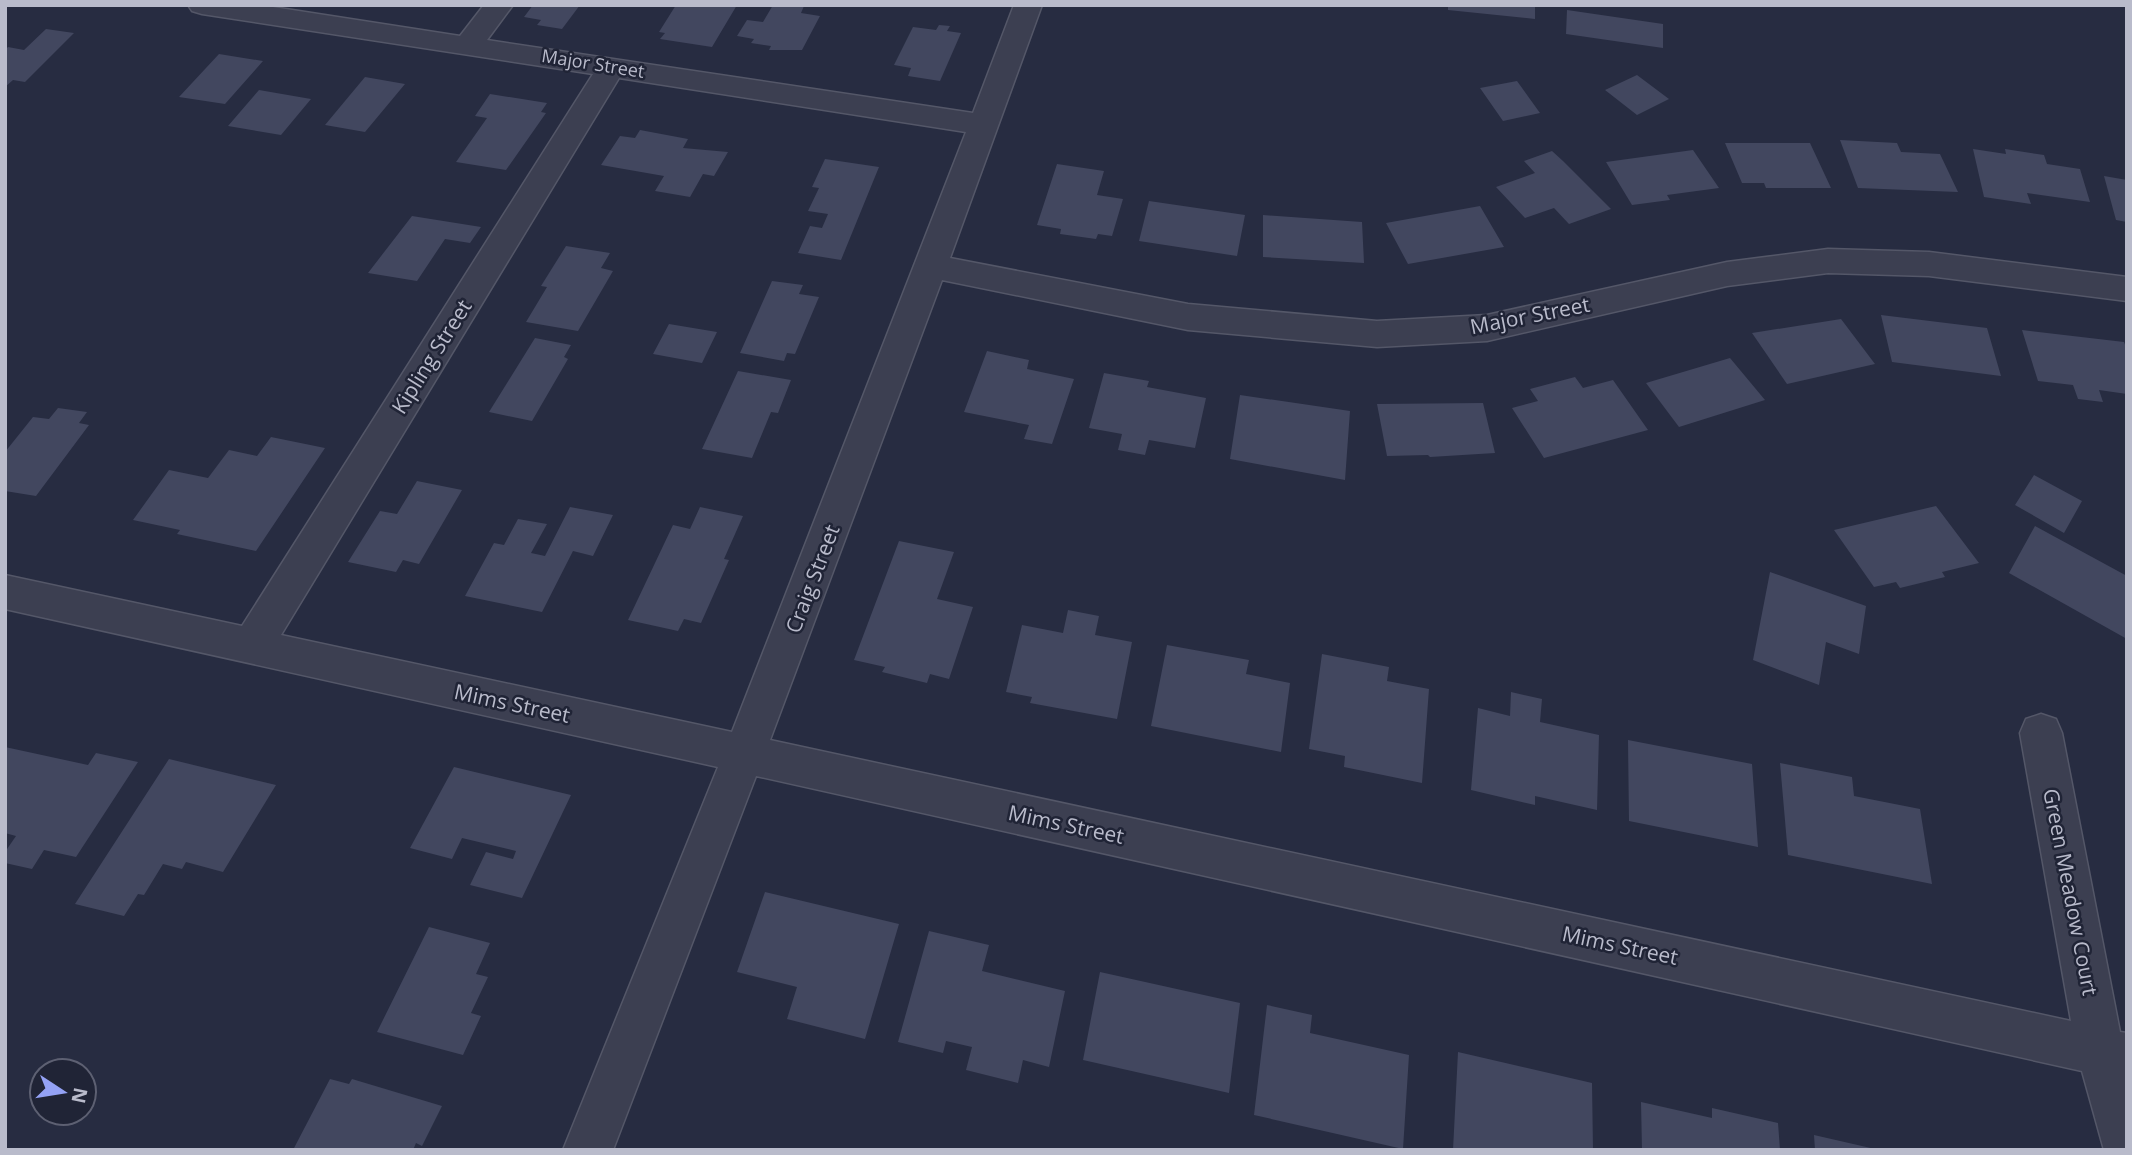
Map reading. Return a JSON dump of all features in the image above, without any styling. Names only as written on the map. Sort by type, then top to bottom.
[{"type":"street","name":"Major Street","points":[[202,5],[984,125]]},
{"type":"street","points":[[468,46],[499,5]]},
{"type":"street","name":"Craig Street","points":[[589,1150],[746,755],[933,266],[1028,5]]},
{"type":"street","name":"Kipling Street","points":[[252,646],[612,67]]},
{"type":"street","name":"Major Street","points":[[933,266],[1188,317],[1377,334],[1487,328],[1727,274],[1828,261],[1929,264],[2127,289]]},
{"type":"street","name":"Mims Street","points":[[5,592],[2113,1054]]},
{"type":"street","name":"Green Meadow Court","points":[[2041,733],[2113,1054],[2127,1145]]},
{"type":"building","points":[[533,5],[580,5],[562,29],[537,25],[541,20],[524,17]]},
{"type":"building","points":[[676,5],[737,5],[712,47],[660,39],[665,33],[659,32]]},
{"type":"building","points":[[773,5],[804,6],[801,13],[820,16],[802,50],[769,50],[771,46],[751,43],[754,39],[737,36],[747,20],[763,22]]},
{"type":"building","points":[[1448,5],[1535,5],[1535,19],[1448,10]]},
{"type":"building","points":[[1567,10],[1663,24],[1663,48],[1566,34]]},
{"type":"building","points":[[939,25],[950,26],[947,31],[961,33],[940,81],[908,76],[911,68],[894,65],[913,27],[936,30]]},
{"type":"building","points":[[46,29],[74,33],[25,82],[13,80],[5,87],[5,50],[8,47],[24,50]]},
{"type":"building","points":[[219,54],[263,61],[225,104],[179,97]]},
{"type":"building","points":[[1637,75],[1669,99],[1637,115],[1605,90]]},
{"type":"building","points":[[365,77],[405,84],[365,132],[325,125]]},
{"type":"building","points":[[1517,81],[1540,113],[1503,121],[1480,88]]},
{"type":"building","points":[[259,90],[311,99],[281,135],[228,126]]},
{"type":"building","points":[[490,94],[547,103],[541,112],[546,113],[506,170],[456,162],[487,118],[475,116]]},
{"type":"building","points":[[640,130],[688,139],[683,148],[728,152],[714,176],[703,174],[690,197],[655,191],[664,176],[601,165],[620,136],[635,138]]},
{"type":"building","points":[[1840,140],[1897,143],[1901,152],[1940,154],[1958,192],[1858,188]]},
{"type":"building","points":[[1725,143],[1810,143],[1831,188],[1766,188],[1764,183],[1742,183]]},
{"type":"building","points":[[1973,149],[2006,154],[2005,149],[2044,155],[2047,164],[2080,169],[2090,202],[2027,193],[2031,204],[1984,197]]},
{"type":"building","points":[[1693,150],[1719,188],[1667,195],[1670,200],[1632,205],[1606,162]]},
{"type":"building","points":[[1552,151],[1611,209],[1569,224],[1554,208],[1525,218],[1496,187],[1535,173],[1524,161]]},
{"type":"building","points":[[825,159],[879,167],[841,260],[798,253],[810,226],[822,228],[828,214],[808,211],[819,188],[812,187]]},
{"type":"building","points":[[1057,164],[1104,171],[1097,195],[1123,199],[1112,236],[1098,234],[1096,239],[1060,234],[1061,229],[1037,225]]},
{"type":"building","points":[[2104,176],[2127,180],[2127,222],[2116,220]]},
{"type":"building","points":[[1149,201],[1245,215],[1237,256],[1139,241]]},
{"type":"building","points":[[1480,206],[1504,247],[1408,264],[1386,223]]},
{"type":"building","points":[[1263,215],[1362,222],[1364,263],[1263,257]]},
{"type":"building","points":[[412,216],[481,227],[470,243],[445,239],[417,281],[368,273]]},
{"type":"building","points":[[566,246],[610,253],[601,268],[613,271],[578,331],[526,322],[547,287],[541,286]]},
{"type":"building","points":[[772,281],[803,285],[799,294],[819,297],[795,354],[787,353],[784,361],[740,353]]},
{"type":"building","points":[[1881,315],[1987,328],[2001,376],[1892,362]]},
{"type":"building","points":[[1841,319],[1875,364],[1787,384],[1752,333]]},
{"type":"building","points":[[669,324],[717,332],[702,363],[653,354]]},
{"type":"building","points":[[2022,330],[2124,342],[2127,350],[2127,394],[2099,390],[2103,402],[2078,399],[2073,385],[2038,381]]},
{"type":"building","points":[[535,338],[571,345],[564,357],[568,359],[532,421],[489,412]]},
{"type":"building","points":[[987,351],[1029,360],[1027,369],[1074,379],[1052,444],[1024,439],[1029,425],[964,412]]},
{"type":"building","points":[[1730,358],[1765,400],[1679,427],[1646,383]]},
{"type":"building","points":[[738,371],[791,380],[778,413],[771,412],[752,458],[702,449]]},
{"type":"building","points":[[1104,373],[1149,381],[1147,387],[1206,398],[1195,448],[1149,440],[1145,455],[1118,450],[1122,434],[1089,428]]},
{"type":"building","points":[[1575,377],[1583,388],[1613,380],[1648,430],[1544,458],[1512,408],[1538,401],[1530,389]]},
{"type":"building","points":[[1240,395],[1350,411],[1345,480],[1230,459]]},
{"type":"building","points":[[1483,403],[1495,453],[1430,457],[1387,456],[1377,404]]},
{"type":"building","points":[[58,408],[87,412],[79,423],[89,425],[36,496],[5,491],[5,452],[33,417],[49,419]]},
{"type":"building","points":[[271,437],[325,448],[256,551],[177,534],[180,530],[133,520],[169,470],[208,478],[229,450],[257,456]]},
{"type":"building","points":[[2034,475],[2082,501],[2064,533],[2015,505]]},
{"type":"building","points":[[417,481],[462,490],[419,564],[403,560],[396,572],[348,562],[380,511],[397,514]]},
{"type":"building","points":[[1936,506],[1979,563],[1942,572],[1945,577],[1900,588],[1896,582],[1874,587],[1834,530]]},
{"type":"building","points":[[570,507],[613,515],[593,556],[573,551],[542,612],[465,596],[494,543],[504,545],[518,519],[547,524],[531,553],[545,556]]},
{"type":"building","points":[[700,507],[743,516],[724,559],[729,560],[701,623],[684,619],[678,631],[628,620],[673,525],[690,529]]},
{"type":"building","points":[[2035,526],[2127,576],[2127,639],[2009,573]]},
{"type":"building","points":[[899,541],[954,552],[937,599],[973,607],[949,679],[930,674],[927,683],[882,672],[885,667],[854,660]]},
{"type":"building","points":[[1770,572],[1866,606],[1859,654],[1826,642],[1819,685],[1753,660]]},
{"type":"building","points":[[1068,610],[1099,616],[1095,635],[1132,642],[1117,719],[1030,703],[1032,697],[1006,692],[1022,625],[1063,633]]},
{"type":"building","points":[[1167,645],[1249,660],[1246,674],[1290,683],[1281,752],[1151,726]]},
{"type":"building","points":[[1322,654],[1389,667],[1387,681],[1429,689],[1422,783],[1344,767],[1345,756],[1309,749]]},
{"type":"building","points":[[1511,692],[1542,699],[1540,722],[1599,735],[1597,810],[1535,796],[1535,805],[1471,790],[1478,708],[1510,716]]},
{"type":"building","points":[[1628,740],[1752,764],[1758,847],[1629,821]]},
{"type":"building","points":[[5,747],[88,765],[96,753],[138,762],[76,857],[44,850],[32,869],[5,863],[5,852],[16,836],[5,833]]},
{"type":"building","points":[[169,759],[276,785],[223,872],[186,862],[182,869],[163,864],[144,895],[138,894],[124,916],[75,904]]},
{"type":"building","points":[[1780,763],[1852,777],[1854,796],[1920,809],[1932,884],[1788,855]]},
{"type":"building","points":[[454,767],[571,795],[522,898],[470,885],[486,852],[513,859],[516,851],[462,838],[452,859],[410,848]]},
{"type":"building","points":[[765,892],[899,924],[865,1039],[787,1019],[797,987],[737,972]]},
{"type":"building","points":[[429,927],[490,943],[476,974],[488,977],[471,1013],[481,1016],[463,1055],[377,1032]]},
{"type":"building","points":[[929,931],[989,945],[982,971],[1065,991],[1049,1067],[1023,1060],[1018,1083],[966,1070],[972,1047],[946,1041],[943,1053],[898,1042]]},
{"type":"building","points":[[1100,972],[1240,1003],[1229,1093],[1083,1060]]},
{"type":"building","points":[[1267,1005],[1312,1015],[1310,1033],[1409,1055],[1403,1149],[1254,1115]]},
{"type":"building","points":[[1458,1052],[1592,1083],[1593,1150],[1453,1150]]},
{"type":"building","points":[[330,1079],[349,1084],[352,1079],[442,1106],[422,1146],[416,1143],[413,1150],[293,1150]]},
{"type":"building","points":[[1641,1102],[1712,1118],[1712,1108],[1778,1123],[1780,1150],[1642,1150]]},
{"type":"building","points":[[1814,1135],[1875,1149],[1875,1150],[1815,1150]]}]
